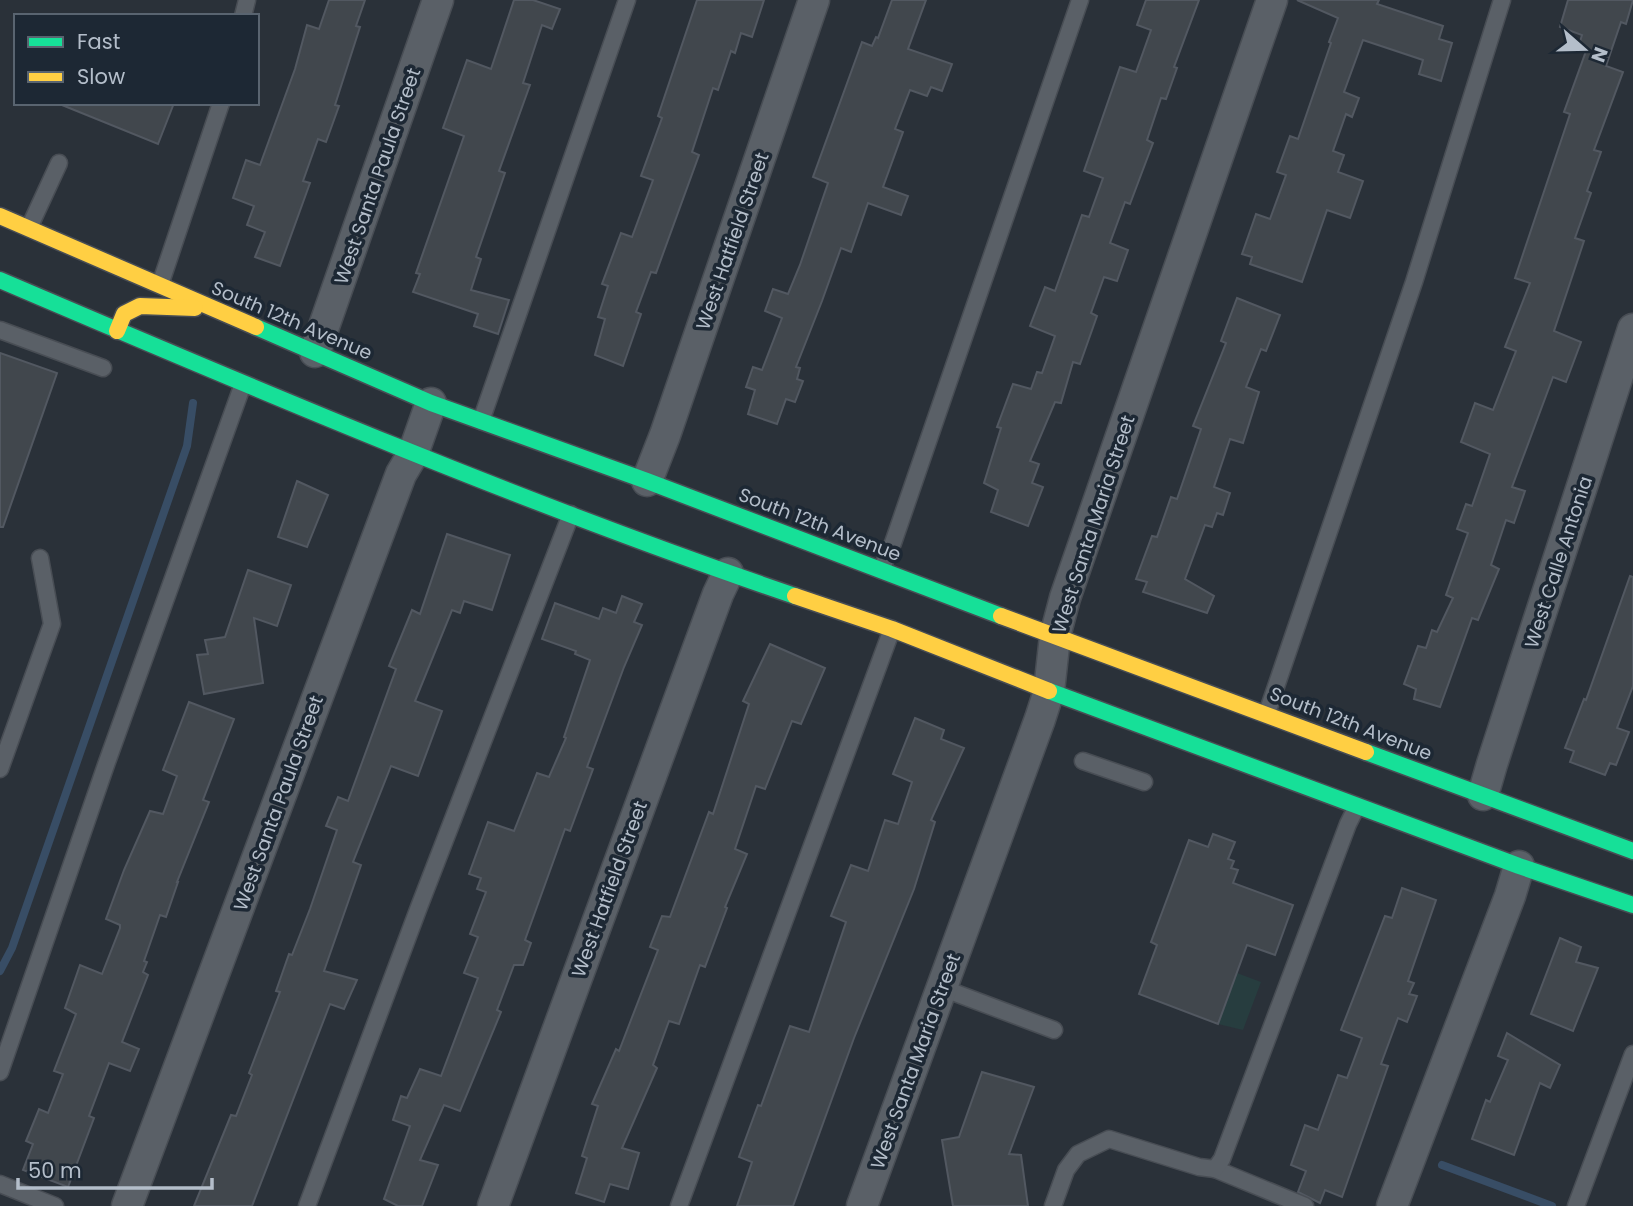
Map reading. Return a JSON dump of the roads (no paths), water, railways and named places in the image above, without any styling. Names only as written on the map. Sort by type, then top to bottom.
[{"type":"main road","name":"South 12th Avenue","points":[[0,216],[431,403],[647,481],[1633,851]]},
{"type":"main road","points":[[0,280],[115,337],[243,384],[413,454],[728,573],[892,629],[1049,691],[1519,866],[1633,905]]},
{"type":"main road","points":[[115,337],[124,314],[140,306],[211,308]]},
{"type":"street","name":"West Santa Paula Street","points":[[316,352],[438,0]]},
{"type":"street","name":"West Hatfield Street","points":[[647,481],[814,0]]},
{"type":"street","name":"West Santa Maria Street","points":[[862,1206],[1049,691],[1055,636],[1065,598],[1272,0]]},
{"type":"street","name":"West Calle Antonia","points":[[1483,795],[1633,329]]},
{"type":"street","name":"West Santa Paula Street","points":[[127,1206],[398,481],[413,454],[431,403]]},
{"type":"street","name":"West Hatfield Street","points":[[493,1206],[728,573]]},
{"type":"street","points":[[1392,1206],[1519,866]]},
{"type":"lane","points":[[481,421],[627,0]]},
{"type":"lane","points":[[881,570],[893,543],[1080,0]]},
{"type":"lane","points":[[1267,713],[1414,282],[1502,0]]},
{"type":"lane","points":[[160,285],[219,105]]},
{"type":"lane","points":[[29,228],[59,163]]},
{"type":"lane","points":[[0,330],[103,368]]},
{"type":"lane","points":[[0,1073],[107,762],[243,384]]},
{"type":"lane","points":[[307,1206],[571,514]]},
{"type":"lane","points":[[0,769],[52,625],[40,558]]},
{"type":"lane","points":[[679,1206],[892,629]]},
{"type":"lane","points":[[1083,761],[1144,782]]},
{"type":"lane","points":[[1215,1169],[1222,1159],[1357,806]]},
{"type":"lane","points":[[942,988],[1055,1030]]},
{"type":"lane","points":[[1576,1206],[1633,1054]]},
{"type":"lane","points":[[1052,1206],[1066,1170],[1078,1154],[1109,1139],[1199,1167],[1215,1169],[1305,1206]]},
{"type":"lane","points":[[0,1184],[55,1206]]},
{"type":"waterway","points":[[0,971],[12,948],[187,446],[193,403]]},
{"type":"waterway","points":[[1442,1165],[1552,1206]]}]
